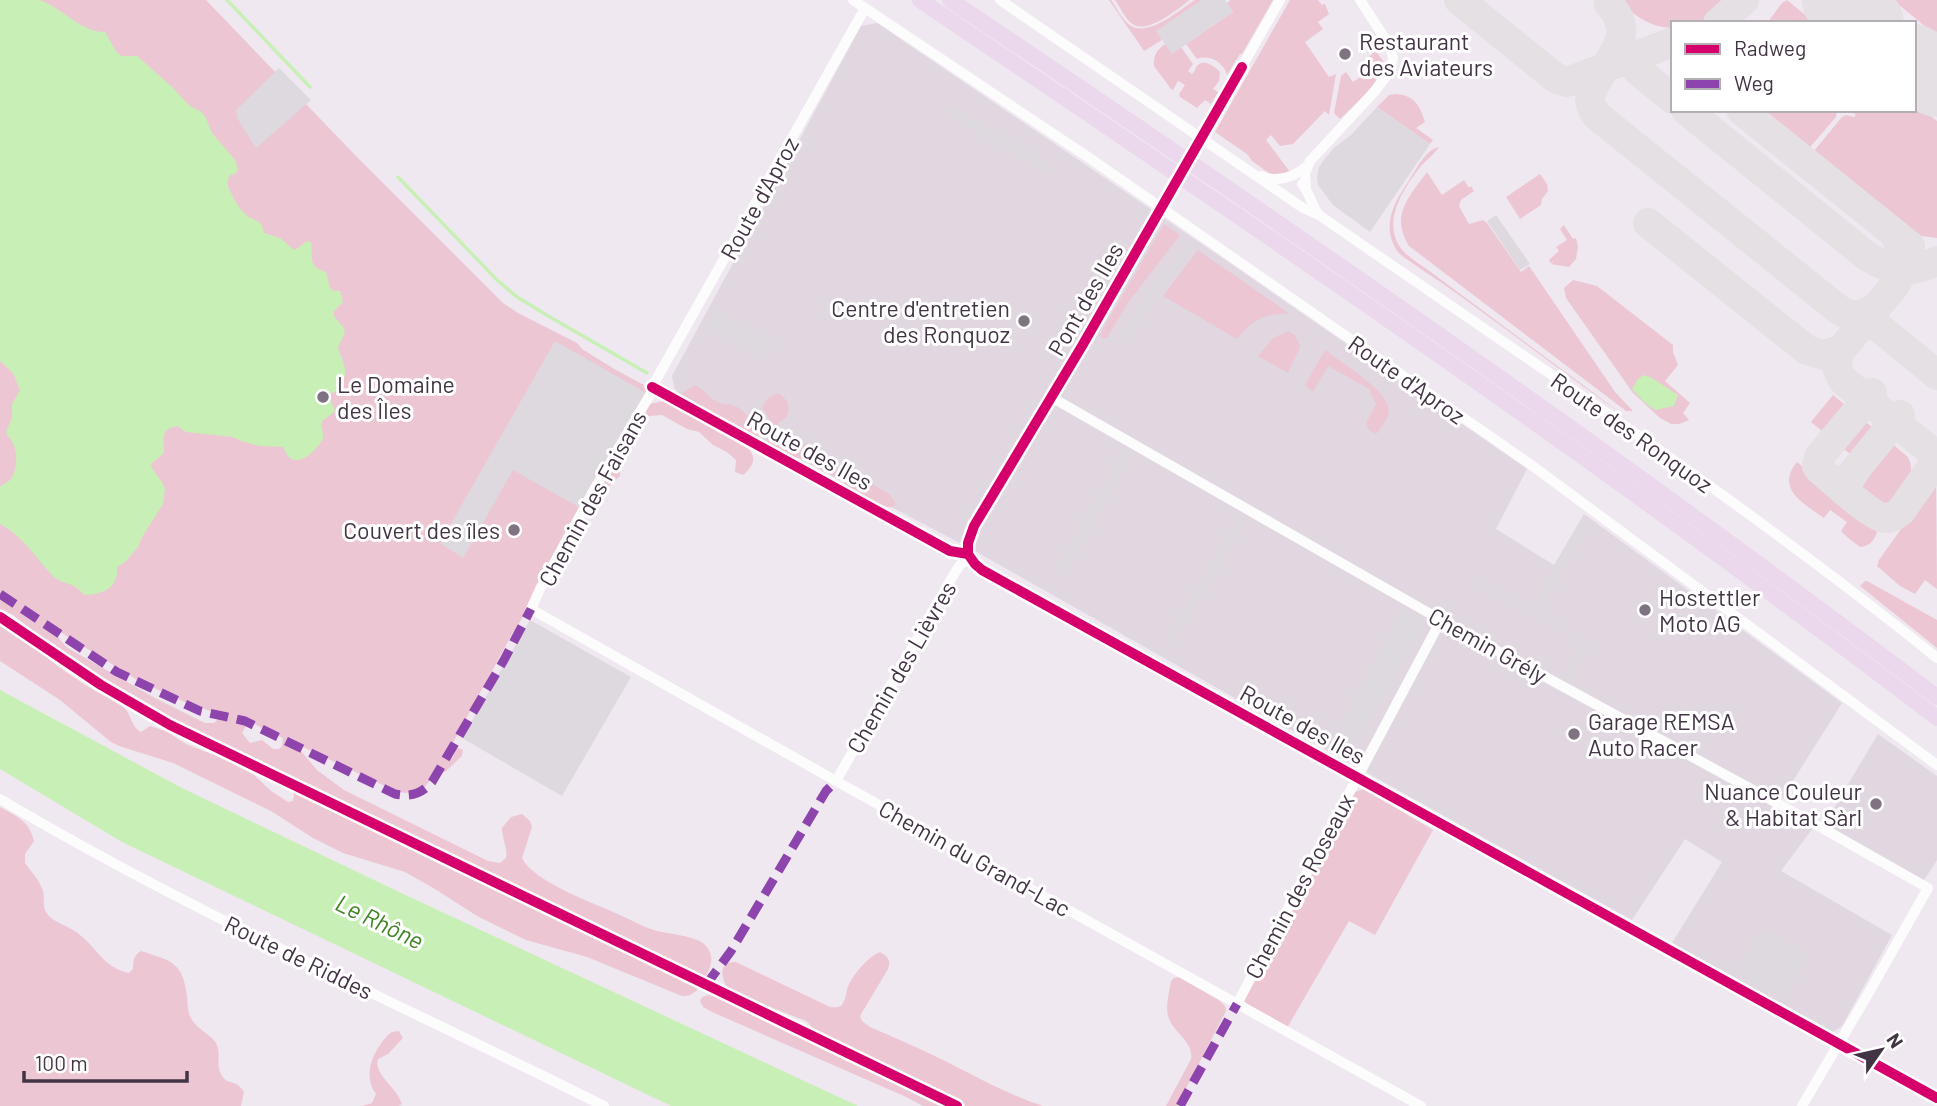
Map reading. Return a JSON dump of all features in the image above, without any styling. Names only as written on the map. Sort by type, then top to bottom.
[{"type":"highway","points":[[920,0],[1245,220],[1511,406],[1753,580],[1937,718]]},
{"type":"highway","points":[[950,0],[1496,374],[1937,697]]},
{"type":"street","name":"Route d'Aproz","points":[[853,0],[1088,157],[1524,465],[1937,765]]},
{"type":"street","name":"Route des Ronquoz","points":[[1000,0],[1303,208],[1319,215],[1720,494],[1812,560],[1937,659]]},
{"type":"street","name":"Pont des Iles","points":[[969,556],[968,543],[974,526],[1149,231],[1280,0]]},
{"type":"street","points":[[1287,178],[1307,166],[1391,70],[1391,46],[1360,0]]},
{"type":"street","name":"Route d'Aproz","points":[[653,387],[865,8]]},
{"type":"street","points":[[1273,187],[1289,191],[1306,189],[1307,166]]},
{"type":"street","name":"Route des Ronquoz","points":[[1252,172],[1267,179],[1287,178],[1298,181],[1306,189],[1319,215]]},
{"type":"street","name":"Route des Iles","points":[[653,387],[950,551],[969,556],[982,569],[1937,1098]]},
{"type":"street","name":"Chemin des Faisans","points":[[531,609],[594,488],[653,387]]},
{"type":"street","name":"Chemin Grély","points":[[1051,397],[1441,620],[1928,888],[1839,1044]]},
{"type":"street","name":"Chemin des Lièvres","points":[[836,781],[954,574],[969,556]]},
{"type":"street","name":"Chemin du Grand-Lac","points":[[531,609],[1421,1106]]},
{"type":"street","name":"Chemin des Roseaux","points":[[1237,1004],[1441,620]]},
{"type":"street","name":"Route de Riddes","points":[[0,799],[103,858],[270,944],[604,1106]]},
{"type":"street","points":[[1802,1106],[1839,1044]]},
{"type":"shaded area","name":"Le Domaine des Îles","points":[[0,0],[206,0],[503,303],[577,343],[582,349],[644,385],[650,404],[672,399],[695,385],[717,402],[736,406],[757,424],[765,427],[771,426],[771,421],[762,408],[768,398],[778,393],[788,407],[786,418],[779,422],[778,426],[782,433],[819,449],[840,472],[862,478],[890,495],[896,504],[887,507],[854,495],[845,484],[833,476],[799,458],[773,449],[766,438],[761,436],[744,434],[733,437],[752,454],[752,464],[743,475],[735,472],[736,460],[699,432],[687,429],[662,415],[638,417],[633,424],[639,432],[638,437],[629,455],[617,461],[620,476],[600,500],[589,495],[587,502],[591,509],[579,513],[547,579],[512,634],[447,755],[453,757],[459,748],[463,750],[462,756],[445,772],[434,775],[424,788],[405,793],[395,791],[301,746],[301,751],[317,770],[344,790],[488,861],[500,863],[506,858],[502,828],[511,817],[522,814],[532,827],[522,858],[537,875],[646,927],[695,939],[704,944],[710,952],[711,965],[701,985],[686,996],[587,957],[526,940],[477,916],[405,872],[343,853],[313,838],[271,811],[173,763],[111,742],[60,700],[0,661],[0,624],[81,682],[122,706],[141,732],[150,726],[166,731],[186,744],[222,758],[254,775],[271,791],[288,802],[293,801],[291,786],[276,774],[254,764],[221,742],[159,714],[106,683],[13,615],[0,609]],"holes":[[[57,630],[139,681],[219,714],[218,719],[214,723],[205,723],[155,698],[68,648],[59,638]],[[254,724],[283,738],[282,746],[273,749],[262,740],[250,743],[242,733],[246,726]]]},
{"type":"shaded area","points":[[1109,0],[1127,23],[1134,28],[1143,28],[1162,22],[1195,0],[1202,0],[1157,31],[1162,40],[1144,51]]},
{"type":"shaded area","points":[[1115,0],[1190,0],[1162,20],[1138,26],[1131,23]]},
{"type":"shaded area","points":[[1202,0],[1225,0],[1233,12],[1172,54],[1156,31]]},
{"type":"shaded area","points":[[1231,0],[1273,0],[1227,75],[1223,66],[1215,60],[1197,59],[1186,44],[1233,12],[1227,3]]},
{"type":"shaded area","points":[[1290,0],[1318,0],[1322,5],[1325,4],[1329,14],[1318,22],[1323,29],[1305,42],[1329,77],[1336,74],[1329,115],[1325,111],[1293,144],[1280,146],[1271,135],[1266,140],[1290,172],[1273,176],[1215,132]]},
{"type":"shaded area","points":[[1617,0],[1732,0],[1712,17],[1699,21],[1671,21],[1671,28],[1657,26],[1636,15]]},
{"type":"shaded area","points":[[1787,0],[1813,21],[1768,21]]},
{"type":"shaded area","points":[[1893,0],[1937,0],[1937,36]]},
{"type":"shaded area","points":[[877,23],[1527,469],[1496,529],[1554,565],[1584,514],[1842,703],[1781,800],[1825,823],[1878,734],[1937,776],[1937,860],[1924,880],[1813,828],[1781,871],[1892,935],[1842,1026],[1833,1032],[1672,943],[1722,862],[1685,839],[1632,920],[975,551],[680,396],[674,387],[672,376],[861,26]]},
{"type":"shaded area","points":[[1165,44],[1172,53],[1181,47],[1193,64],[1188,71],[1192,74],[1197,66],[1203,63],[1220,72],[1219,81],[1213,89],[1218,92],[1211,104],[1205,100],[1197,108],[1180,97],[1185,85],[1178,81],[1173,90],[1171,89],[1154,66],[1156,53]]},
{"type":"shaded area","points":[[1376,51],[1383,61],[1377,78],[1340,119],[1334,113],[1341,76],[1346,72],[1353,82],[1370,71],[1364,61]]},
{"type":"shaded area","points":[[279,68],[311,100],[256,148],[237,118],[236,110]]},
{"type":"shaded area","points":[[1389,95],[1408,97],[1419,107],[1425,122],[1416,128],[1433,140],[1430,144],[1377,107]]},
{"type":"shaded area","points":[[950,105],[1053,167],[1048,174],[946,112]]},
{"type":"shaded area","points":[[1916,105],[1937,121],[1937,238],[1913,235],[1901,229],[1818,163],[1813,155],[1814,151],[1842,117],[1856,115],[1852,112],[1916,112]]},
{"type":"shaded area","points":[[1377,107],[1430,144],[1370,232],[1333,205],[1318,185],[1317,178],[1323,161]]},
{"type":"shaded area","points":[[1754,112],[1837,112],[1836,117],[1811,146],[1799,149]]},
{"type":"shaded area","points":[[1439,147],[1421,166],[1401,197],[1393,221],[1398,243],[1411,258],[1626,417],[1397,251],[1390,232],[1394,206],[1421,161],[1429,152]]},
{"type":"shaded area","points":[[1427,172],[1442,195],[1464,180],[1469,188],[1471,186],[1474,191],[1461,200],[1459,206],[1469,224],[1483,220],[1521,272],[1529,266],[1615,392],[1633,411],[1626,411],[1409,246],[1401,225],[1404,207]]},
{"type":"shaded area","points":[[1540,174],[1548,191],[1541,205],[1520,219],[1506,197]]},
{"type":"shaded area","points":[[1496,215],[1530,264],[1520,270],[1487,221]]},
{"type":"shaded area","points":[[1164,224],[1180,235],[1127,304],[1107,338],[1102,338],[1100,335],[1103,329]]},
{"type":"shaded area","points":[[1564,225],[1573,239],[1576,238],[1578,247],[1576,259],[1569,267],[1551,264],[1554,261],[1550,263],[1549,260],[1559,251],[1556,247],[1567,240],[1560,229]]},
{"type":"shaded area","points":[[1186,244],[1193,249],[1141,319],[1127,344],[1118,339],[1132,314]]},
{"type":"shaded area","points":[[1198,250],[1290,314],[1260,318],[1237,339],[1163,296]]},
{"type":"shaded area","points":[[1573,280],[1597,286],[1673,345],[1678,365],[1665,381],[1690,403],[1683,413],[1689,420],[1671,424],[1660,418],[1633,393],[1566,298],[1564,288]]},
{"type":"shaded area","points":[[715,310],[775,345],[761,356],[707,324]]},
{"type":"shaded area","points":[[1287,331],[1296,337],[1300,347],[1288,373],[1258,356],[1272,339]]},
{"type":"shaded area","points":[[555,341],[648,394],[582,509],[513,470],[463,558],[440,543]]},
{"type":"shaded area","points":[[1325,350],[1373,386],[1387,403],[1388,416],[1376,434],[1369,430],[1366,423],[1376,404],[1371,390],[1328,366],[1313,392],[1305,385]]},
{"type":"shaded area","points":[[1833,395],[1908,457],[1910,478],[1899,496],[1891,502],[1874,504],[1867,498],[1862,487],[1872,472],[1811,422]]},
{"type":"shaded area","points":[[1127,446],[1134,450],[1065,572],[1057,568]]},
{"type":"shaded area","points":[[1797,462],[1877,528],[1873,541],[1860,547],[1841,531],[1847,522],[1830,510],[1824,518],[1800,501],[1790,488],[1789,480]]},
{"type":"shaded area","points":[[1936,480],[1937,589],[1925,580],[1915,594],[1900,586],[1877,566]]},
{"type":"shaded area","points":[[1239,517],[1246,521],[1174,642],[1167,638]]},
{"type":"shaded area","points":[[1582,519],[1589,523],[1543,605],[1536,601]]},
{"type":"shaded area","points":[[1481,581],[1583,639],[1582,641],[1480,583]]},
{"type":"shaded area","points":[[1865,581],[1937,620],[1937,648],[1860,586]]},
{"type":"shaded area","points":[[1404,608],[1427,620],[1349,755],[1331,744]]},
{"type":"shaded area","points":[[530,620],[631,677],[562,796],[462,738]]},
{"type":"shaded area","points":[[1582,641],[1590,645],[1570,682],[1563,678]]},
{"type":"shaded area","points":[[1364,789],[1433,830],[1375,935],[1349,921],[1287,1028],[1247,1005],[1244,1000],[1355,792]]},
{"type":"shaded area","points":[[0,807],[22,820],[32,834],[34,841],[25,854],[25,863],[44,893],[45,910],[51,918],[81,935],[105,961],[120,970],[129,973],[133,969],[135,956],[141,951],[161,957],[179,970],[185,985],[190,1015],[197,1026],[217,1045],[219,1069],[223,1077],[238,1085],[244,1092],[241,1106],[0,1106]]},
{"type":"shaded area","points":[[1762,928],[1809,954],[1783,999],[1737,972]]},
{"type":"shaded area","points":[[880,952],[888,959],[888,969],[860,1016],[862,1021],[1003,1090],[1043,1106],[923,1106],[712,1012],[703,1007],[700,1001],[708,995],[721,998],[794,1036],[806,1035],[812,1028],[806,1021],[729,991],[722,972],[725,965],[736,962],[830,1007],[837,1007],[843,1004],[849,984],[858,970]]},
{"type":"shaded area","points":[[1179,977],[1220,1001],[1226,1011],[1177,1106],[1166,1106],[1191,1059],[1190,1048],[1173,1026],[1167,1012],[1171,981]]},
{"type":"shaded area","points":[[399,1031],[403,1038],[388,1054],[378,1059],[377,1065],[402,1104],[362,1106],[372,1103],[376,1094],[370,1079],[374,1056],[388,1035]]},
{"type":"water","points":[[0,0],[40,0],[88,29],[105,32],[117,53],[122,56],[137,56],[191,107],[200,111],[212,133],[235,160],[238,169],[235,174],[230,175],[227,183],[239,207],[259,222],[264,233],[280,238],[294,250],[308,241],[311,243],[313,264],[326,272],[330,288],[340,291],[343,302],[334,311],[334,316],[345,331],[338,348],[345,367],[345,376],[341,389],[328,395],[335,411],[322,422],[323,438],[317,447],[308,456],[298,460],[288,456],[283,447],[260,446],[233,437],[186,432],[178,426],[168,429],[164,435],[164,453],[151,464],[165,489],[163,504],[138,547],[117,567],[113,584],[104,591],[92,594],[85,595],[55,577],[22,541],[0,524],[0,487],[13,476],[16,461],[14,445],[6,432],[12,418],[12,404],[20,390],[13,373],[0,361]]},
{"type":"water","points":[[1644,375],[1678,395],[1674,406],[1655,410],[1643,401],[1632,389]]},
{"type":"water","name":"Le Rhône","points":[[0,690],[182,788],[858,1106],[671,1106],[122,842],[0,769]]},
{"type":"waterway","points":[[227,0],[310,87]]},
{"type":"waterway","points":[[398,177],[497,280],[517,297],[647,373]]},
{"type":"taxiway","points":[[1459,0],[1557,79],[1567,82],[1671,43]]},
{"type":"taxiway","points":[[1720,21],[1744,0]]},
{"type":"taxiway","points":[[1609,4],[1617,14],[1621,33],[1615,51],[1591,94],[1591,104],[1596,115],[1838,309],[1856,315],[1873,309]]},
{"type":"taxiway","points":[[1637,70],[1671,97]]},
{"type":"taxiway","points":[[1688,112],[1868,257],[1902,270],[1937,261]]},
{"type":"taxiway","points":[[1743,112],[1910,246]]},
{"type":"taxiway","points":[[1648,223],[1807,350],[1823,355],[1841,350]]},
{"type":"taxiway","points":[[1895,235],[1904,253],[1903,270],[1895,285],[1841,350],[1837,366],[1844,381],[1937,456]]},
{"type":"taxiway","points":[[1873,309],[1872,316],[1876,325],[1937,375]]},
{"type":"taxiway","points":[[1872,393],[1819,457],[1817,466],[1820,470],[1862,505],[1887,518],[1901,511],[1934,464],[1932,451]]},
{"type":"taxiway","points":[[1847,493],[1847,480],[1900,415]]},
{"type":"runway","points":[[1839,0],[1865,21]]},
{"type":"runway","points":[[1916,63],[1937,80]]},
{"type":"marked path","points":[[0,594],[117,672],[200,711],[245,721],[395,794],[406,795],[420,792],[432,782],[531,609]]},
{"type":"marked path","points":[[706,985],[731,951],[826,791],[836,781]]},
{"type":"marked path","points":[[1180,1106],[1237,1004]]},
{"type":"cycle path","points":[[968,554],[968,543],[974,526],[1082,346],[1242,67]]},
{"type":"cycle path","points":[[652,387],[950,551],[968,554]]},
{"type":"cycle path","points":[[968,554],[982,570],[1937,1098]]},
{"type":"cycle path","points":[[0,617],[101,685],[170,725],[957,1106]]},
{"type":"place","name":"Restaurant des Aviateurs","points":[[1345,54]]},
{"type":"place","name":"Centre d'entretien des Ronquoz","points":[[1024,321]]},
{"type":"place","name":"Le Domaine des Îles","points":[[323,397]]},
{"type":"place","name":"Couvert des îles","points":[[514,530]]},
{"type":"place","name":"Hostettler Moto AG","points":[[1645,610]]},
{"type":"place","name":"Garage REMSA Auto Racer","points":[[1574,734]]},
{"type":"place","name":"Nuance Couleur & Habitat Sàrl","points":[[1876,804]]}]
